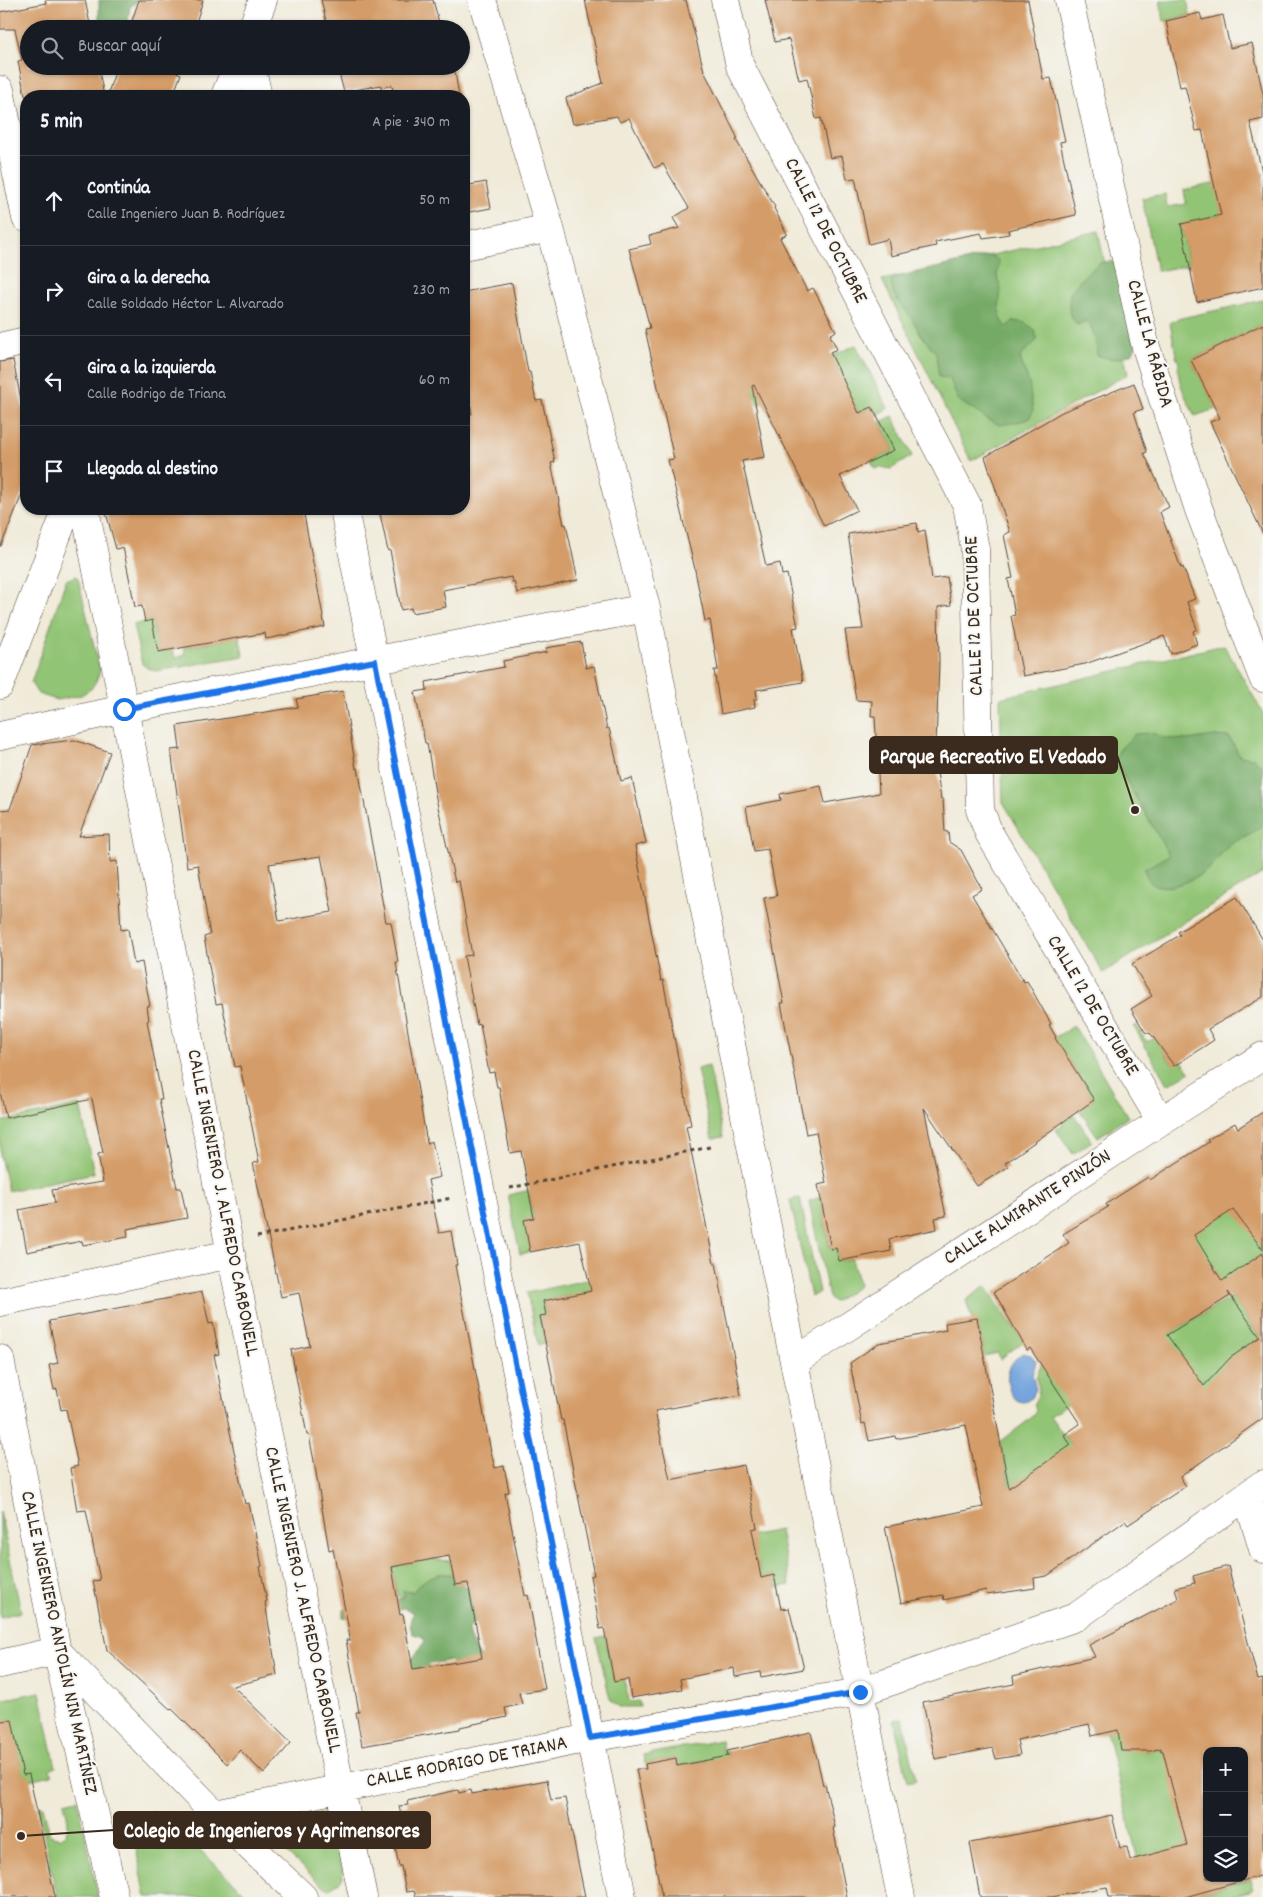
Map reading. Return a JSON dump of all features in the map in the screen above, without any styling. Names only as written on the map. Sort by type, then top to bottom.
[{"type":"street","points":[[256,20],[264,0]]},
{"type":"street","points":[[482,0],[550,228],[646,608],[901,1897]]},
{"type":"street","name":"CALLE 12 DE OCTUBRE","points":[[725,0],[740,66],[967,506],[975,549],[980,810],[988,833],[1161,1121]]},
{"type":"street","name":"CALLE LA RÁBIDA","points":[[1069,0],[1146,344],[1199,510],[1263,678]]},
{"type":"street","points":[[228,90],[234,75]]},
{"type":"street","points":[[253,75],[257,90]]},
{"type":"street","points":[[0,90],[20,188]]},
{"type":"street","points":[[470,245],[550,228]]},
{"type":"street","points":[[0,347],[20,342]]},
{"type":"street","points":[[0,685],[65,515]]},
{"type":"street","name":"CALLE INGENIERO J. ALFREDO CARBONELL","points":[[86,515],[231,1254],[363,1897]]},
{"type":"street","points":[[345,515],[622,1897]]},
{"type":"street","points":[[0,736],[124,709],[646,608]]},
{"type":"street","name":"CALLE ALMIRANTE PINZÓN","points":[[794,1362],[1263,1056]]},
{"type":"street","points":[[0,1302],[231,1254]]},
{"type":"street","name":"CALLE INGENIERO ANTOLÍN NIN MARTÍNEZ","points":[[0,1359],[57,1651],[114,1897]]},
{"type":"street","points":[[1255,1490],[1263,1549]]},
{"type":"street","name":"CALLE RODRIGO DE TRIANA","points":[[215,1814],[590,1738],[860,1692],[1076,1617],[1255,1490]]},
{"type":"street","points":[[0,1664],[57,1651],[215,1814],[303,1897]]},
{"type":"green space","points":[[99,0],[139,0],[130,7],[128,20],[99,20]]},
{"type":"green space","points":[[1160,0],[1187,0],[1190,15],[1164,21]]},
{"type":"green space","points":[[1263,173],[1263,187],[1221,215],[1181,225],[1189,265],[1157,271],[1142,198],[1165,194],[1167,207],[1186,204],[1184,190]]},
{"type":"green space","points":[[1098,231],[1128,374],[971,461],[882,280]]},
{"type":"green space","points":[[991,255],[999,261],[997,276],[1001,289],[999,306],[1001,320],[1007,327],[1013,321],[1025,323],[1034,329],[1037,340],[1020,358],[1029,383],[1033,411],[1029,419],[999,425],[958,400],[950,379],[939,377],[936,353],[919,332],[911,317],[893,293],[891,281],[897,277]]},
{"type":"green space","points":[[1111,261],[1116,263],[1138,340],[1133,353],[1111,359],[1097,355],[1094,337],[1089,324],[1086,321],[1077,325],[1070,315],[1069,306],[1070,293],[1082,278],[1099,263]]},
{"type":"green space","points":[[1263,300],[1263,324],[1191,360],[1216,409],[1195,416],[1180,382],[1179,362],[1170,323],[1177,319]]},
{"type":"green space","points":[[726,341],[814,364],[856,345],[888,408],[877,415],[873,407],[859,413],[845,384],[782,391],[759,405]]},
{"type":"green space","points":[[893,416],[912,456],[891,469],[881,467],[875,469],[871,461],[894,450],[880,422]]},
{"type":"green space","points":[[76,576],[100,671],[91,689],[81,695],[57,700],[38,694],[31,683],[66,580]]},
{"type":"green space","points":[[152,620],[158,652],[173,650],[175,658],[185,655],[184,648],[225,640],[237,629],[244,656],[156,671],[148,668],[142,664],[133,625]]},
{"type":"green space","points":[[1224,645],[1263,713],[1263,873],[1103,973],[1003,802],[1000,698]]},
{"type":"green space","points":[[1152,733],[1164,738],[1187,740],[1214,736],[1229,737],[1240,756],[1253,758],[1263,766],[1263,824],[1227,847],[1204,872],[1184,883],[1169,886],[1153,884],[1149,881],[1144,869],[1169,855],[1115,761],[1119,750],[1135,734]]},
{"type":"green space","points":[[1136,1025],[1146,1041],[1156,1037],[1171,1063],[1182,1061],[1190,1072],[1167,1084],[1134,1027]]},
{"type":"green space","points":[[1074,1026],[1128,1117],[1098,1137],[1079,1110],[1094,1100],[1063,1051],[1023,1056]]},
{"type":"green space","points":[[709,1066],[723,1137],[712,1139],[697,1069]]},
{"type":"green space","points":[[80,1105],[94,1173],[8,1191],[0,1155],[0,1122]]},
{"type":"green space","points":[[1063,1111],[1069,1118],[1074,1115],[1092,1141],[1073,1154],[1056,1130],[1063,1125],[1057,1116]]},
{"type":"green space","points":[[535,1189],[529,1194],[534,1218],[530,1252],[520,1254],[508,1195]]},
{"type":"green space","points":[[820,1197],[830,1249],[836,1248],[839,1261],[852,1259],[859,1286],[834,1302],[829,1298],[809,1201]]},
{"type":"green space","points":[[800,1198],[819,1292],[811,1297],[790,1200]]},
{"type":"green space","points":[[1171,1203],[1237,1207],[1263,1250],[1259,1277],[1230,1296]]},
{"type":"green space","points":[[618,1273],[596,1290],[543,1301],[546,1315],[540,1316],[546,1344],[538,1345],[527,1293]]},
{"type":"green space","points":[[986,1286],[1023,1342],[1000,1359],[998,1353],[984,1356],[978,1322],[973,1323],[966,1300]]},
{"type":"green space","points":[[1232,1297],[1263,1342],[1239,1409],[1136,1357],[1178,1328]]},
{"type":"green space","points":[[1041,1365],[1098,1385],[1050,1416],[1086,1466],[1004,1513],[1009,1485],[1000,1442],[1030,1419],[1036,1410],[1034,1403],[1039,1388],[1036,1379]]},
{"type":"green space","points":[[0,1512],[21,1612],[0,1617]]},
{"type":"green space","points":[[780,1530],[790,1585],[777,1588],[774,1575],[761,1578],[758,1561],[747,1563],[648,1555]]},
{"type":"green space","points":[[430,1559],[450,1561],[453,1575],[448,1574],[417,1587],[413,1592],[409,1592],[401,1599],[397,1594],[392,1567]]},
{"type":"green space","points":[[438,1574],[448,1574],[457,1577],[466,1587],[476,1587],[479,1615],[468,1630],[473,1646],[483,1659],[458,1697],[451,1660],[430,1664],[421,1673],[411,1673],[408,1665],[425,1641],[421,1636],[413,1634],[410,1621],[414,1613],[404,1608],[351,1618],[343,1617],[343,1610],[349,1604],[401,1599],[404,1597],[403,1591],[413,1592],[424,1581]]},
{"type":"green space","points":[[605,1636],[614,1681],[624,1680],[629,1700],[631,1702],[639,1701],[640,1707],[619,1707],[610,1699],[596,1638]]},
{"type":"green space","points":[[40,1692],[56,1767],[50,1769],[52,1775],[24,1781],[11,1720],[0,1721],[0,1700]]},
{"type":"green space","points":[[1132,1705],[1145,1752],[1161,1748],[1161,1751],[1178,1747],[1203,1827],[1203,1844],[1147,1897],[1100,1706]]},
{"type":"green space","points":[[903,1718],[916,1780],[908,1782],[894,1720]]},
{"type":"green space","points":[[721,1740],[723,1751],[727,1751],[739,1807],[717,1811],[707,1760],[677,1766],[675,1758],[645,1764],[643,1755]]},
{"type":"green space","points":[[78,1799],[98,1897],[57,1897],[38,1806],[43,1806],[50,1835],[60,1838],[67,1831],[68,1827],[64,1802]]},
{"type":"green space","points":[[152,1812],[161,1814],[171,1822],[249,1897],[146,1897],[133,1833],[139,1819]]},
{"type":"green space","points":[[326,1813],[331,1815],[334,1822],[343,1876],[341,1881],[328,1889],[268,1836],[276,1822]]},
{"type":"green space","points":[[1250,1879],[1253,1890],[1228,1897],[1185,1897],[1239,1882],[1248,1882]]},
{"type":"water","points":[[1023,1353],[1031,1355],[1036,1362],[1032,1375],[1036,1389],[1030,1399],[1023,1402],[1016,1399],[1011,1393],[1008,1373],[1013,1362]]},
{"type":"building","points":[[45,0],[85,0],[89,20],[20,20],[20,51],[15,29],[0,29],[0,12],[46,3]]},
{"type":"building","points":[[139,0],[203,0],[197,20],[132,20]]},
{"type":"building","points":[[321,0],[433,0],[438,20],[326,20]]},
{"type":"building","points":[[585,0],[686,0],[704,71],[738,139],[736,140],[775,207],[787,234],[780,238],[807,291],[813,288],[836,331],[830,335],[837,349],[830,352],[859,413],[872,407],[894,450],[840,476],[857,510],[824,526],[754,385],[752,386],[765,457],[742,461],[766,566],[780,563],[782,575],[787,574],[798,627],[793,628],[803,682],[756,690],[757,699],[754,699],[755,707],[721,714],[714,670],[718,670],[710,620],[705,621],[694,565],[668,460],[674,459],[645,329],[650,328],[629,249],[651,244],[649,236],[679,228],[673,218],[689,208],[663,164],[654,168],[629,118],[620,122],[617,116],[573,124],[566,98],[603,83]]},
{"type":"building","points":[[765,0],[1028,0],[1043,79],[1051,78],[1065,141],[1060,142],[1076,215],[1008,230],[1009,234],[983,238],[981,233],[935,242],[936,246],[891,256],[888,239],[869,244],[855,178],[847,179],[842,156],[830,158],[821,118],[816,119],[807,78],[799,80],[789,39],[775,42]]},
{"type":"building","points":[[1200,13],[1202,20],[1223,15],[1230,48],[1252,43],[1263,94],[1263,119],[1250,122],[1263,176],[1263,287],[1197,302],[1181,224],[1221,215],[1202,130],[1196,131],[1185,86],[1180,87],[1166,21]]},
{"type":"building","points":[[21,75],[100,75],[103,90],[24,90]]},
{"type":"building","points":[[114,75],[181,75],[175,90],[109,90]]},
{"type":"building","points":[[339,75],[456,75],[458,90],[393,90],[392,85],[381,88],[381,85],[343,90]]},
{"type":"building","points":[[486,182],[491,208],[470,212],[470,185]]},
{"type":"building","points":[[512,283],[528,372],[530,372],[536,401],[542,400],[555,462],[551,463],[578,580],[517,593],[511,577],[443,590],[446,607],[412,613],[411,608],[401,610],[390,550],[388,551],[380,515],[470,515],[470,414],[472,414],[470,402],[470,291]]},
{"type":"building","points":[[1263,324],[1263,534],[1210,422],[1220,418],[1191,360]]},
{"type":"building","points":[[13,360],[20,395],[20,499],[1,546],[0,546],[0,362]]},
{"type":"building","points":[[1134,383],[1143,409],[1134,412],[1147,452],[1144,453],[1169,507],[1160,512],[1195,599],[1187,602],[1197,629],[1193,631],[1197,644],[1171,654],[1164,636],[1085,664],[1023,676],[1011,616],[1015,615],[1008,579],[1013,578],[1004,535],[1010,532],[985,457],[1062,412]]},
{"type":"building","points":[[107,515],[304,515],[325,627],[266,639],[265,633],[158,652],[152,620],[145,622],[142,606],[135,607],[123,547],[116,549]]},
{"type":"building","points":[[917,523],[918,532],[925,530],[932,579],[947,577],[951,605],[938,607],[939,662],[936,744],[933,744],[941,799],[943,799],[945,832],[948,832],[949,842],[961,850],[982,889],[972,895],[1024,982],[1027,981],[1051,1024],[1049,1025],[1055,1038],[1094,1100],[1005,1163],[1008,1167],[977,1186],[924,1108],[946,1216],[935,1218],[937,1229],[889,1239],[891,1251],[839,1261],[836,1248],[831,1249],[818,1185],[826,1183],[816,1132],[806,1134],[781,1003],[784,1003],[764,898],[777,896],[768,849],[754,851],[746,807],[781,800],[780,794],[821,786],[825,803],[879,793],[875,716],[871,716],[872,701],[856,700],[845,630],[863,629],[848,534]]},
{"type":"building","points":[[581,642],[586,668],[594,666],[607,729],[609,728],[621,781],[632,778],[646,843],[635,846],[691,1125],[686,1126],[714,1263],[716,1263],[741,1395],[655,1411],[670,1480],[744,1465],[757,1528],[752,1529],[761,1578],[774,1575],[781,1609],[789,1608],[804,1669],[761,1677],[760,1672],[735,1677],[734,1668],[680,1679],[682,1689],[631,1698],[628,1679],[614,1682],[604,1628],[600,1629],[590,1576],[594,1575],[540,1316],[546,1315],[543,1301],[591,1291],[580,1242],[530,1252],[524,1220],[534,1218],[521,1151],[510,1153],[499,1087],[497,1087],[494,1072],[489,1073],[480,1024],[477,1025],[464,956],[472,955],[459,881],[455,882],[415,692],[427,690],[426,682],[504,667],[503,661],[547,652],[546,648]]},
{"type":"building","points":[[343,691],[386,922],[391,922],[427,1143],[432,1141],[440,1177],[428,1180],[439,1233],[451,1231],[457,1265],[455,1265],[491,1452],[495,1468],[504,1466],[509,1492],[505,1493],[525,1596],[528,1595],[545,1689],[519,1693],[522,1704],[505,1708],[507,1717],[460,1727],[460,1729],[362,1746],[356,1712],[359,1712],[346,1640],[350,1640],[348,1625],[333,1549],[329,1550],[314,1461],[309,1435],[307,1435],[291,1350],[310,1346],[299,1293],[281,1297],[253,1163],[259,1162],[240,1066],[235,1067],[222,1003],[216,1004],[204,937],[210,935],[198,865],[187,867],[171,750],[180,749],[177,726],[298,707],[296,699]],"holes":[[[321,856],[332,912],[279,921],[269,864]],[[449,1556],[455,1585],[468,1583],[482,1658],[413,1669],[403,1614],[400,1615],[392,1567]]]},
{"type":"building","points":[[74,740],[110,752],[79,836],[109,834],[110,862],[117,861],[121,930],[128,929],[134,964],[142,962],[150,1006],[147,1006],[149,1020],[147,1021],[162,1099],[159,1099],[177,1188],[181,1188],[187,1218],[127,1229],[128,1237],[83,1245],[82,1241],[27,1252],[19,1210],[55,1203],[52,1190],[103,1182],[98,1154],[103,1153],[92,1099],[6,1118],[0,1092],[0,810],[10,809],[32,745]]},
{"type":"building","points":[[1237,897],[1263,940],[1263,997],[1208,1029],[1214,1040],[1174,1066],[1151,1034],[1145,1032],[1131,1009],[1152,996],[1132,964],[1180,935],[1178,932]]},
{"type":"building","points":[[1263,1112],[1263,1250],[1233,1210],[1194,1235],[1222,1281],[1263,1253],[1263,1418],[1180,1477],[1186,1486],[1128,1525],[1125,1521],[1047,1576],[1034,1578],[1035,1588],[987,1595],[986,1590],[944,1600],[943,1595],[901,1603],[885,1527],[983,1507],[966,1425],[896,1439],[895,1436],[869,1441],[865,1423],[862,1424],[850,1363],[879,1343],[946,1330],[945,1323],[977,1318],[1009,1488],[1071,1445],[1064,1435],[1080,1424],[1030,1348],[1027,1350],[994,1292],[1069,1243],[1063,1234],[1108,1207],[1106,1204],[1148,1177],[1150,1180],[1235,1123],[1238,1128]],"holes":[[[1228,1292],[1260,1337],[1230,1358],[1204,1386],[1167,1335],[1230,1296]]]},
{"type":"building","points":[[202,1292],[209,1324],[213,1323],[219,1354],[214,1355],[245,1504],[249,1503],[262,1566],[260,1567],[267,1601],[265,1602],[277,1675],[233,1686],[291,1743],[264,1774],[240,1750],[227,1764],[172,1709],[107,1650],[93,1581],[100,1580],[86,1510],[77,1511],[70,1468],[78,1466],[66,1409],[61,1410],[57,1389],[54,1390],[49,1365],[58,1363],[49,1321]]},
{"type":"building","points":[[1228,1566],[1258,1680],[1263,1679],[1263,1875],[1248,1879],[1248,1747],[1203,1747],[1203,1882],[1238,1882],[1185,1897],[1109,1897],[1107,1887],[1052,1897],[980,1897],[970,1843],[1112,1815],[1120,1848],[1127,1847],[1130,1860],[1187,1845],[1163,1751],[1161,1751],[1161,1748],[1151,1751],[1121,1751],[1118,1730],[1092,1736],[1089,1724],[1017,1740],[1020,1755],[996,1759],[993,1748],[935,1759],[923,1702],[1014,1684],[1013,1676],[1095,1657],[1089,1645],[1178,1599],[1175,1588],[1195,1583],[1193,1576]]},
{"type":"building","points":[[12,1720],[23,1775],[29,1774],[55,1897],[0,1897],[0,1721]]},
{"type":"building","points":[[811,1732],[835,1827],[833,1828],[847,1897],[662,1897],[636,1769],[646,1769],[645,1764],[676,1758],[677,1766],[728,1756],[727,1751]]},
{"type":"building","points":[[547,1780],[551,1800],[565,1798],[585,1897],[416,1897],[414,1891],[406,1892],[392,1832],[404,1829],[399,1806],[408,1805],[407,1801],[458,1790],[459,1793],[471,1790],[472,1794]]},
{"type":"place","name":"Parque Recreativo El Vedado","points":[[1135,810]]},
{"type":"place","name":"Colegio de Ingenieros y Agrimensores","points":[[21,1836]]},
{"type":"route","points":[[124,709],[375,661],[590,1738],[860,1692]]}]
